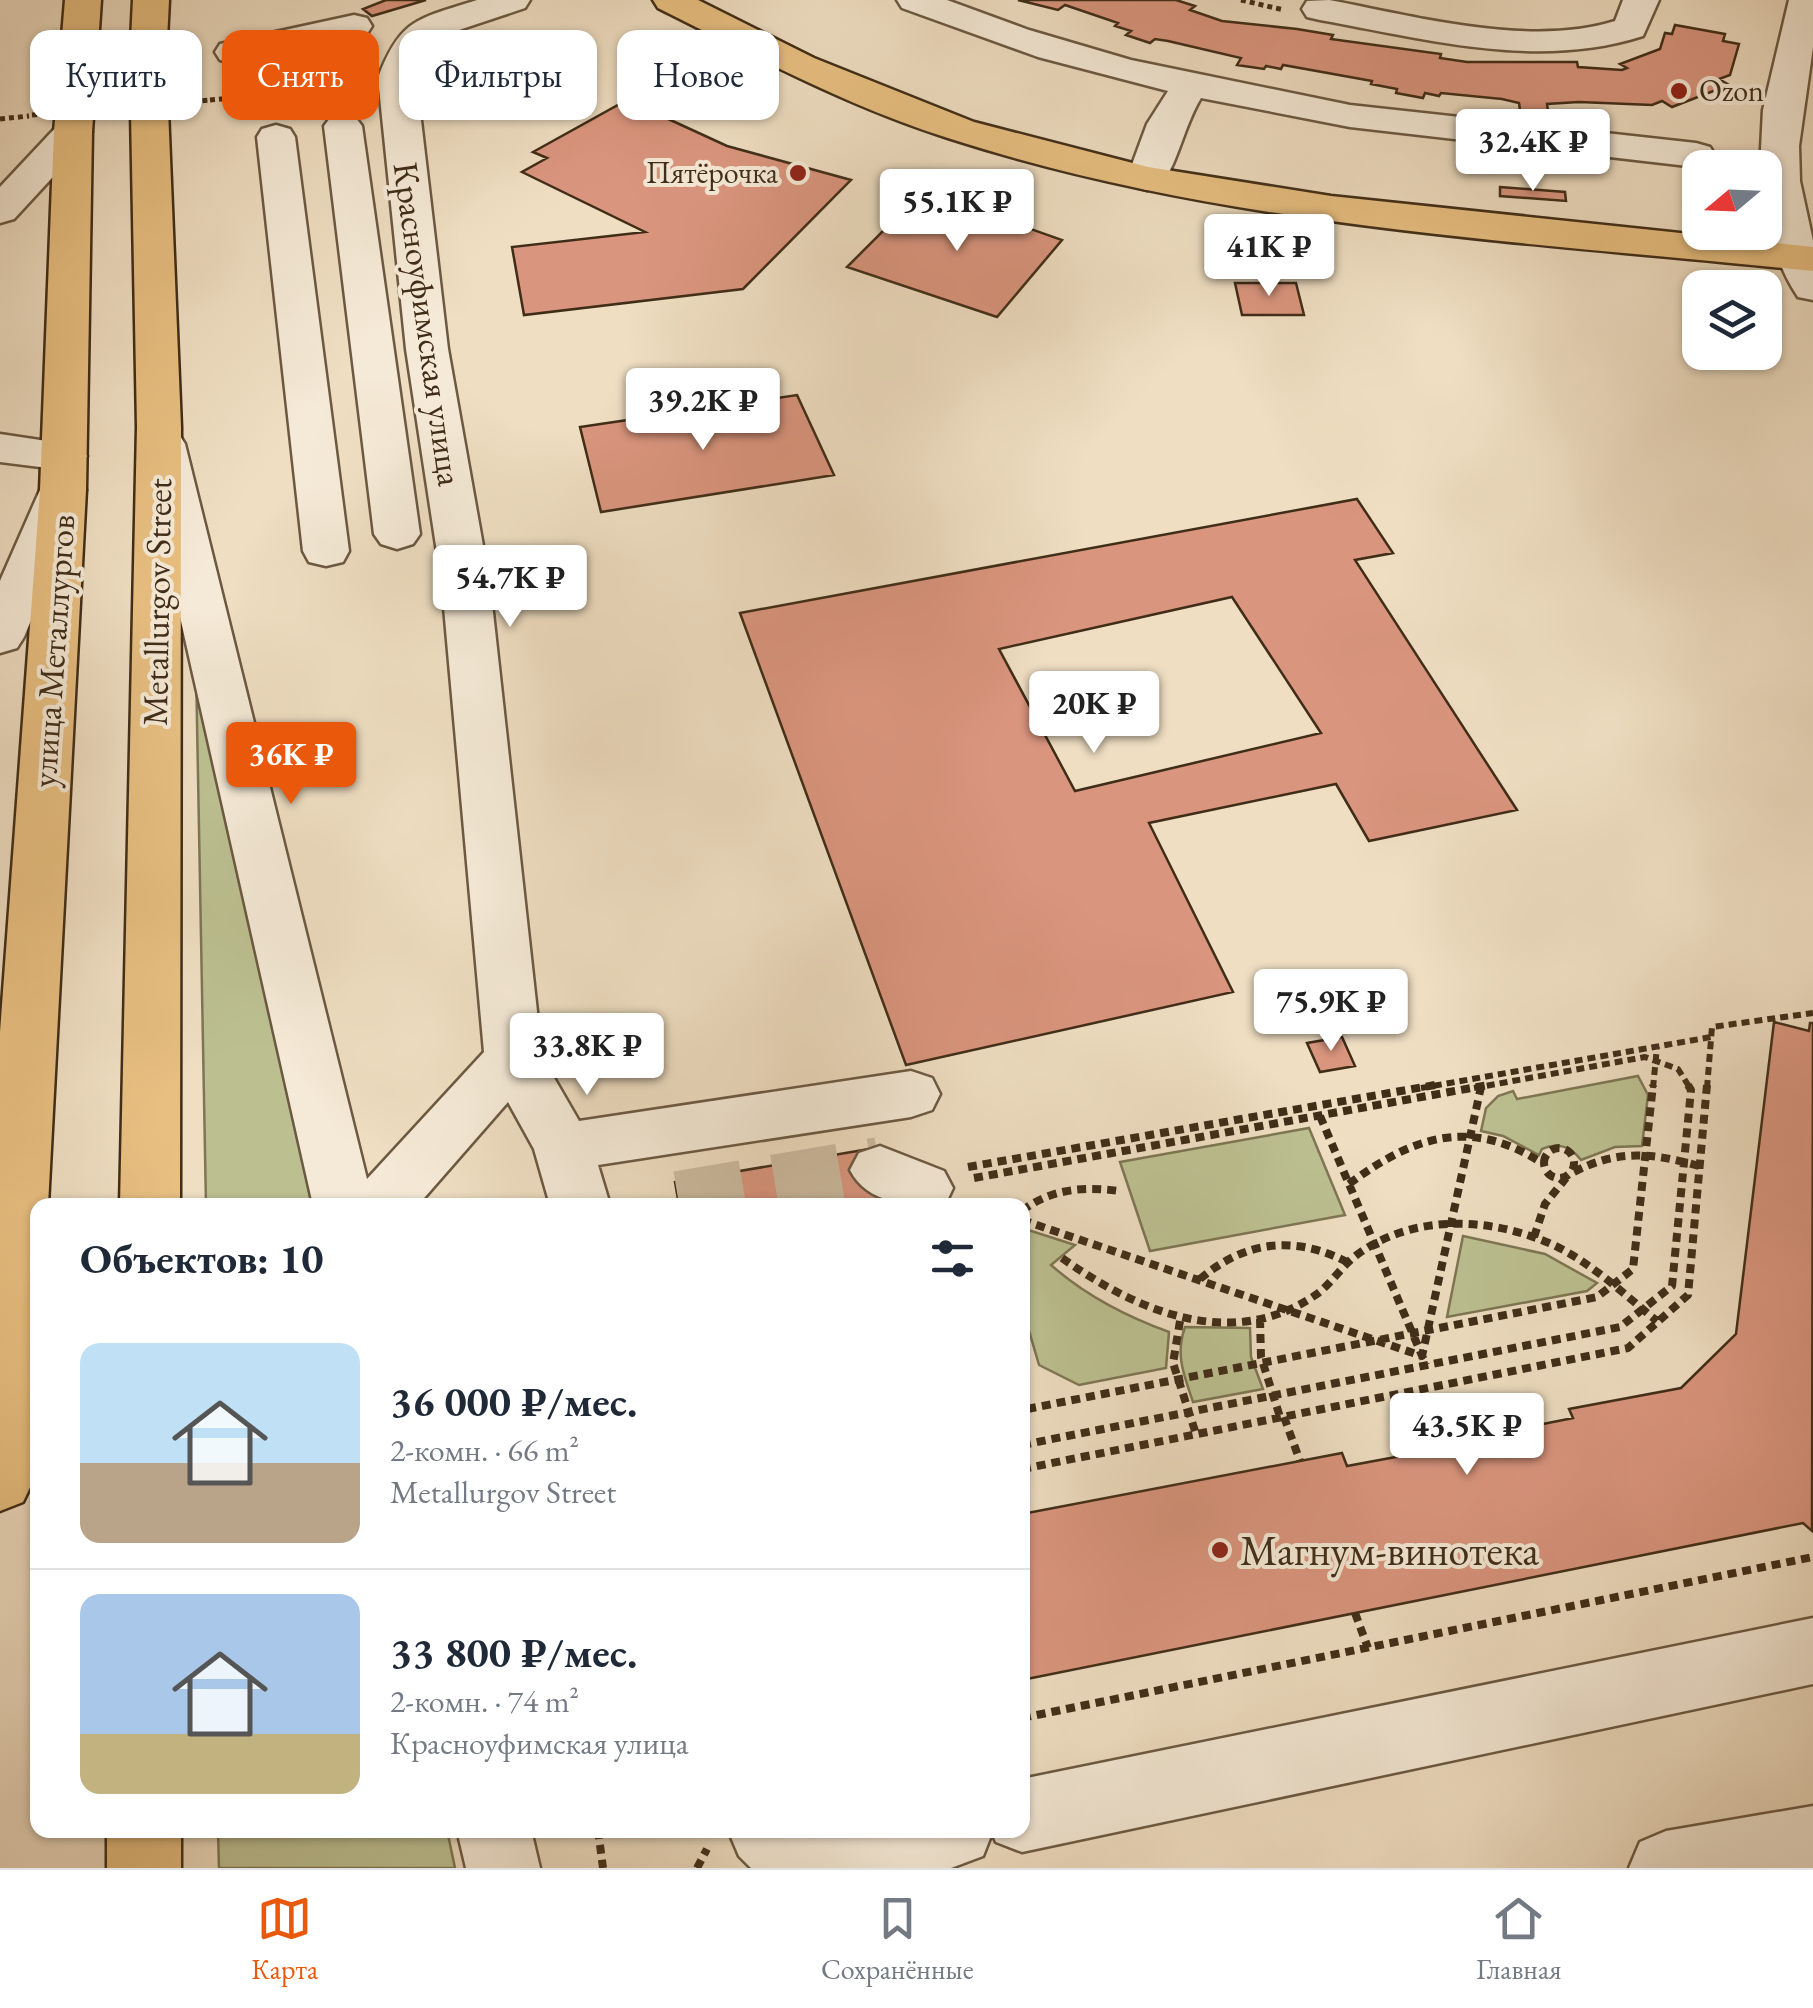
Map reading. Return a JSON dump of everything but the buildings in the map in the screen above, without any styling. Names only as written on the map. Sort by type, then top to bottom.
[{"type":"main road","name":"улица Металлургов","points":[[0,1481],[64,473],[74,132],[83,0]]},
{"type":"main road","name":"Metallurgov Street","points":[[150,1198],[160,427],[148,60],[152,0]]},
{"type":"main road","points":[[672,0],[802,66],[960,130],[1148,178],[1332,208],[1807,268]]},
{"type":"main road","points":[[144,1838],[144,1868]]},
{"type":"street","points":[[429,30],[512,0]]},
{"type":"street","points":[[1320,9],[1483,38],[1588,40],[1611,38],[1630,28],[1641,0]]},
{"type":"street","points":[[1807,0],[1777,130],[1798,188],[1807,268]]},
{"type":"street","points":[[929,3],[994,32],[1105,67],[1190,85],[1350,116],[1682,153]]},
{"type":"street","points":[[255,30],[336,7],[380,41],[399,43]]},
{"type":"street","points":[[1148,178],[1166,124],[1190,85]]},
{"type":"street","name":"Красноуфимская улица","points":[[402,120],[427,348],[466,585],[513,1058]]},
{"type":"street","points":[[343,126],[397,534]]},
{"type":"street","points":[[0,211],[74,132]]},
{"type":"street","points":[[276,136],[326,551]]},
{"type":"street","points":[[305,364],[427,348]]},
{"type":"street","points":[[160,427],[340,1198]]},
{"type":"street","points":[[0,448],[64,473],[0,637]]},
{"type":"street","points":[[387,1198],[513,1058],[563,1146],[578,1198]]},
{"type":"street","points":[[563,1146],[911,1094]]},
{"type":"street","points":[[1030,1814],[1813,1651]]},
{"type":"street","points":[[496,1838],[503,1868]]},
{"type":"street","points":[[773,1838],[799,1863],[919,1838]]},
{"type":"street","points":[[1666,1868],[1813,1843]]},
{"type":"path","points":[[0,119],[222,99]]},
{"type":"path","points":[[1030,1467],[1628,1348],[1688,1295],[1712,1027],[1813,1013]]},
{"type":"path","points":[[1030,1443],[1620,1327],[1672,1286],[1691,1090],[1678,1069],[1646,1057],[1320,1116],[902,1179],[1711,1037]]},
{"type":"path","points":[[1030,1408],[1597,1297],[1634,1269],[1657,1047]]},
{"type":"path","points":[[1422,1356],[1481,1086]]},
{"type":"path","points":[[1320,1116],[1426,1365]]},
{"type":"path","points":[[1348,1184],[1376,1161],[1408,1144],[1435,1136],[1470,1134],[1526,1150],[1556,1176],[1571,1174],[1617,1154],[1646,1152],[1699,1166]]},
{"type":"path","points":[[1534,1237],[1544,1204],[1576,1164],[1562,1151],[1552,1150],[1544,1155],[1542,1163]]},
{"type":"path","points":[[1030,1207],[1052,1195],[1076,1189],[1119,1191]]},
{"type":"path","points":[[1062,1258],[1098,1286],[1180,1321],[1222,1324],[1290,1310],[1314,1296],[1374,1244],[1411,1228],[1452,1221],[1534,1237],[1572,1254],[1616,1284],[1657,1322]]},
{"type":"path","points":[[1030,1223],[1422,1356]]},
{"type":"path","points":[[1200,1280],[1213,1266],[1239,1253],[1273,1244],[1302,1242],[1326,1249],[1349,1263]]},
{"type":"path","points":[[1260,1319],[1256,1343],[1261,1363],[1300,1461]]},
{"type":"path","points":[[1180,1321],[1174,1344],[1178,1379],[1196,1434]]},
{"type":"path","points":[[1030,1716],[1813,1557]]},
{"type":"path","points":[[1355,1613],[1368,1648]]},
{"type":"path","points":[[599,1838],[603,1868]]},
{"type":"green space","points":[[196,668],[310,1198],[206,1198]]},
{"type":"green space","points":[[1638,1076],[1648,1095],[1642,1146],[1615,1147],[1581,1160],[1563,1147],[1542,1149],[1539,1155],[1503,1136],[1481,1131],[1486,1108],[1498,1096],[1513,1091],[1517,1099]]},
{"type":"green space","points":[[1309,1128],[1345,1215],[1150,1251],[1120,1162]]},
{"type":"green space","points":[[1030,1231],[1075,1245],[1051,1265],[1078,1286],[1169,1332],[1166,1368],[1079,1385],[1039,1365],[1030,1334]]},
{"type":"green space","points":[[1463,1236],[1545,1254],[1597,1283],[1587,1291],[1447,1317]]},
{"type":"green space","points":[[1185,1327],[1250,1328],[1251,1357],[1263,1389],[1193,1402],[1181,1356]]},
{"type":"green space","points":[[218,1838],[449,1838],[455,1868],[219,1868]]},
{"type":"tunnel","points":[[714,1198],[880,1170]]},
{"type":"place","name":"Ozon","points":[[1679,91]]},
{"type":"place","name":"Пятёрочка","points":[[798,173]]},
{"type":"place","name":"Магнум-винотека","points":[[1220,1550]]}]
